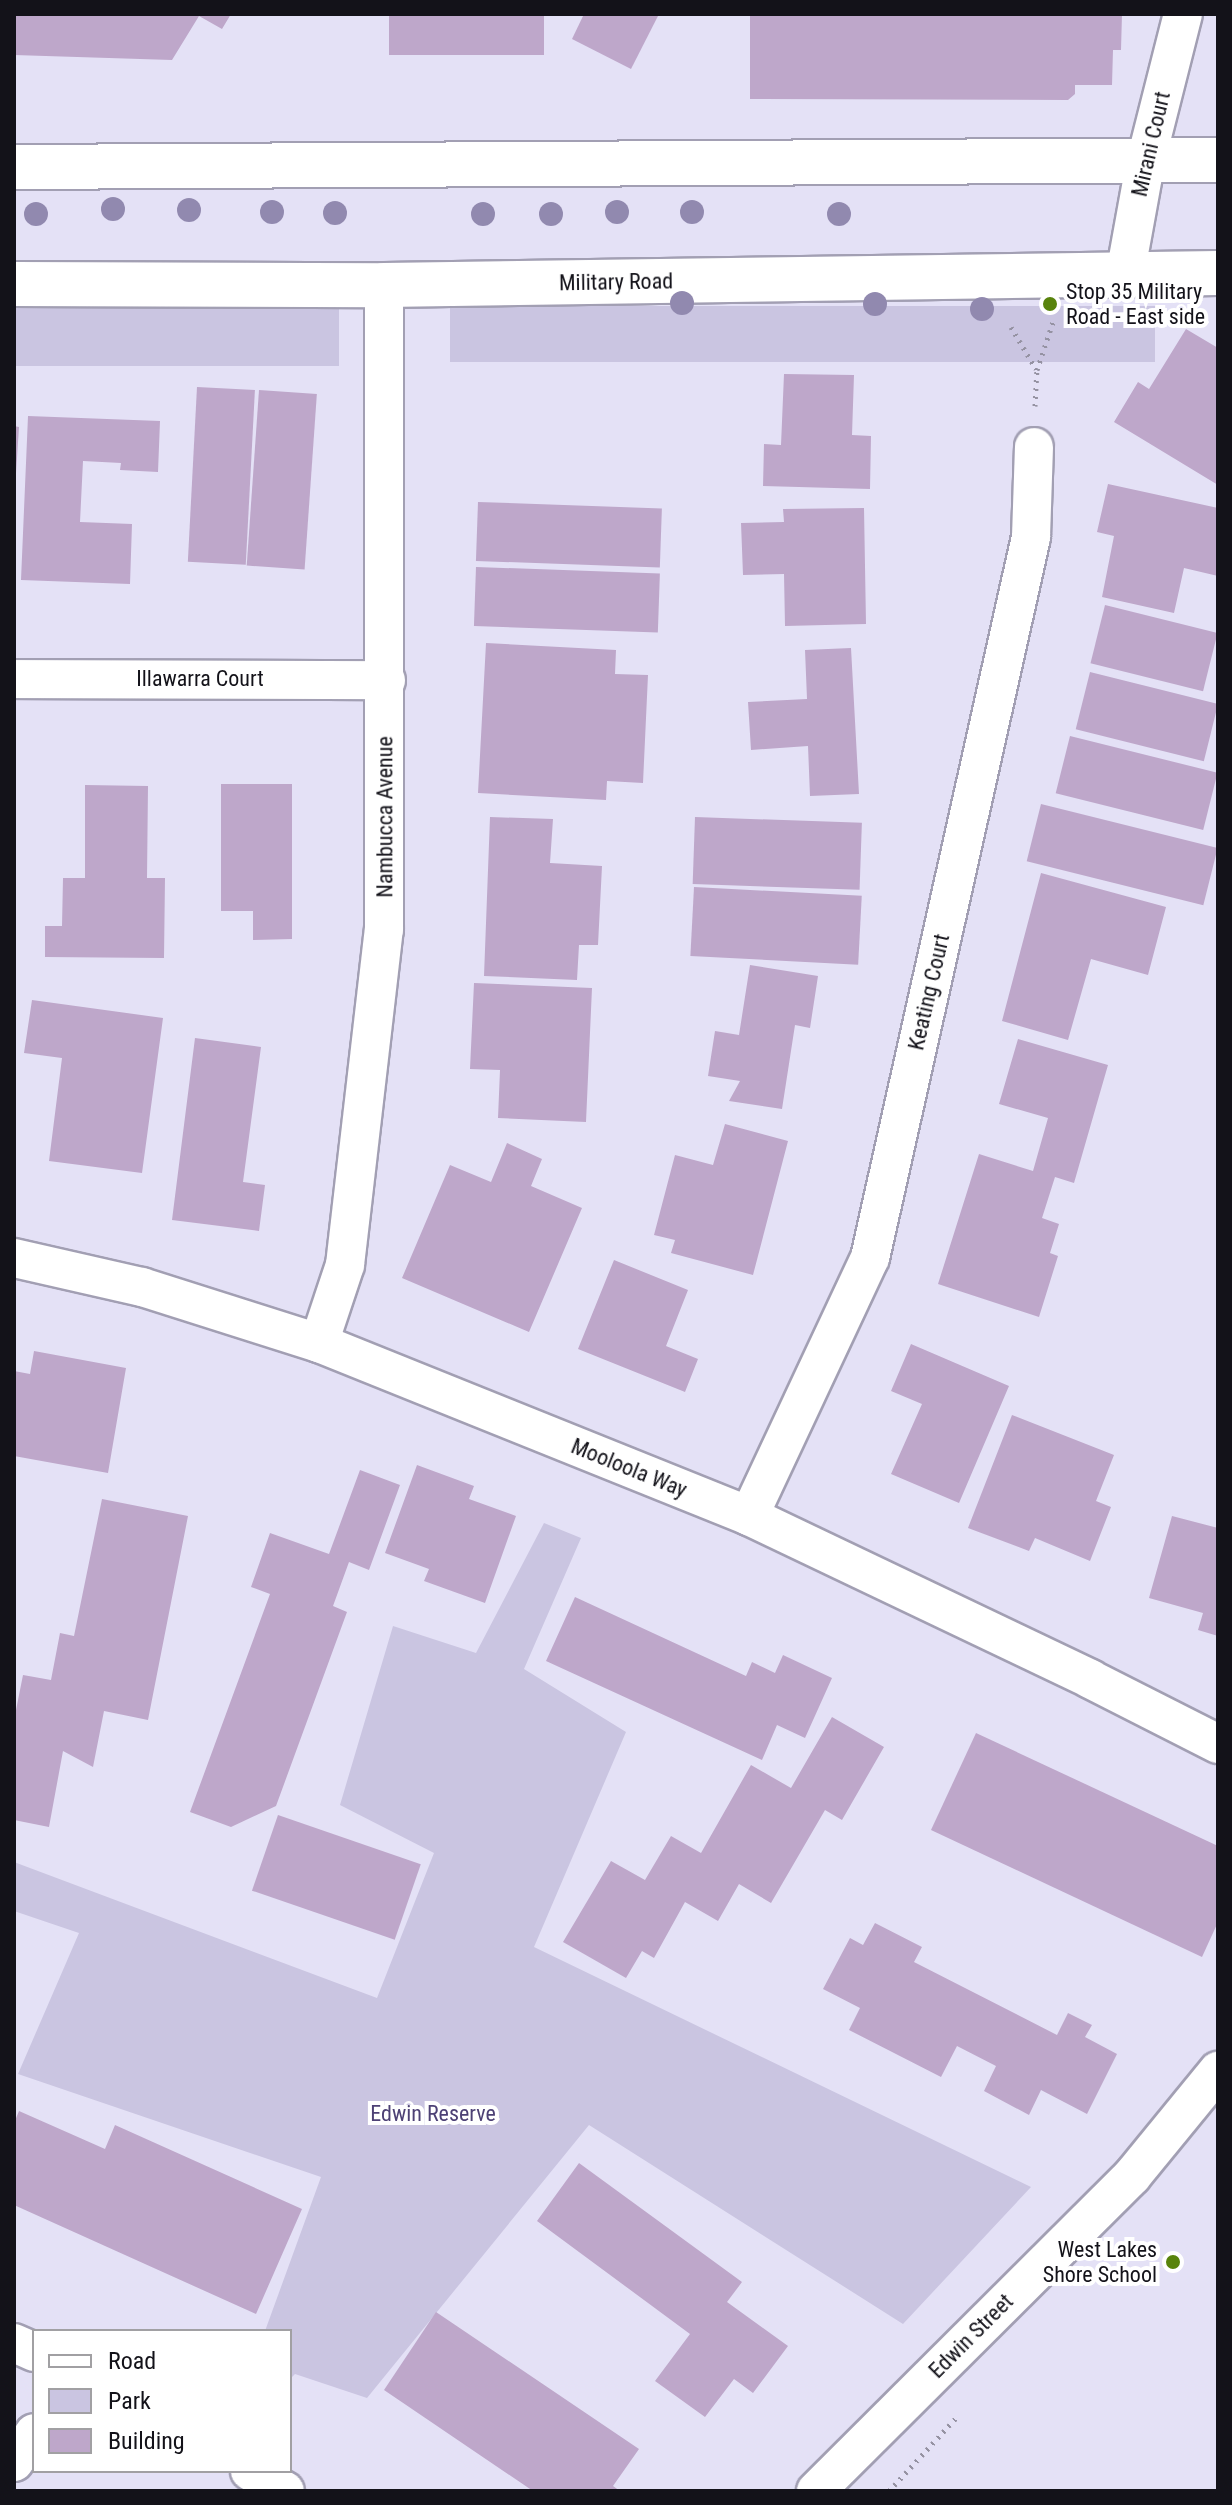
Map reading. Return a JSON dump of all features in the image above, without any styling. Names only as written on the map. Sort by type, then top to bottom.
[{"type":"main road","points":[[14,167],[1218,160]]},
{"type":"main road","name":"Military Road","points":[[14,284],[384,285],[1218,273]]},
{"type":"street","name":"Mirani Court","points":[[1125,275],[1146,160],[1183,14]]},
{"type":"street","name":"Nambucca Avenue","points":[[319,1343],[345,1265],[384,930],[384,285]]},
{"type":"street","name":"Keating Court","points":[[749,1516],[870,1258],[1031,537],[1034,447]]},
{"type":"street","name":"Illawarra Court","points":[[14,679],[386,680]]},
{"type":"street","name":"Mooloola Way","points":[[14,1258],[142,1287],[319,1343],[749,1516],[1090,1679],[1218,1744]]},
{"type":"street","name":"Edwin Street","points":[[816,2491],[1132,2176],[1218,2071]]},
{"type":"street","points":[[14,2462],[32,2436]]},
{"type":"street","points":[[254,2473],[285,2491]]},
{"type":"path","points":[[1034,447],[1037,370],[1053,321]]},
{"type":"path","points":[[1011,327],[1037,370]]},
{"type":"green space","points":[[14,303],[339,303],[339,366],[14,366]]},
{"type":"green space","points":[[450,306],[1155,306],[1155,362],[450,362]]},
{"type":"green space","name":"Edwin Reserve","points":[[544,1523],[581,1538],[524,1669],[626,1732],[534,1947],[1031,2187],[903,2324],[589,2125],[367,2398],[295,2374],[292,2377],[292,2329],[266,2329],[321,2177],[18,2074],[79,1933],[14,1911],[14,1862],[377,1998],[434,1853],[340,1805],[393,1626],[476,1653]]},
{"type":"building","points":[[14,14],[231,14],[222,29],[199,16],[172,60],[14,55]]},
{"type":"building","points":[[389,14],[544,14],[544,55],[389,55]]},
{"type":"building","points":[[584,14],[659,14],[631,69],[572,39]]},
{"type":"building","points":[[750,14],[1122,14],[1121,50],[1113,50],[1112,85],[1075,85],[1075,94],[1068,100],[750,99]]},
{"type":"building","points":[[1186,329],[1218,348],[1218,485],[1114,422],[1138,382],[1149,389]]},
{"type":"building","points":[[784,374],[854,375],[852,435],[871,436],[870,489],[763,486],[764,444],[781,445]]},
{"type":"building","points":[[197,387],[255,390],[246,565],[188,562]]},
{"type":"building","points":[[259,390],[317,394],[305,570],[247,566]]},
{"type":"building","points":[[28,416],[160,421],[158,472],[120,470],[121,463],[83,461],[80,522],[132,524],[130,584],[21,580]]},
{"type":"building","points":[[14,426],[19,427],[16,473],[14,473]]},
{"type":"building","points":[[1108,484],[1218,508],[1218,576],[1184,568],[1174,613],[1102,597],[1114,536],[1097,532]]},
{"type":"building","points":[[478,502],[662,508],[660,567],[476,561]]},
{"type":"building","points":[[864,508],[866,624],[785,626],[784,574],[743,575],[741,523],[784,522],[783,509]]},
{"type":"building","points":[[476,567],[660,573],[658,632],[474,626]]},
{"type":"building","points":[[1105,605],[1218,633],[1203,691],[1090,663]]},
{"type":"building","points":[[486,643],[616,650],[615,674],[648,675],[643,783],[607,781],[606,800],[478,793]]},
{"type":"building","points":[[851,648],[859,794],[810,796],[808,746],[751,750],[748,702],[807,699],[805,650]]},
{"type":"building","points":[[1090,672],[1218,704],[1204,761],[1076,729]]},
{"type":"building","points":[[1070,736],[1217,773],[1203,830],[1056,793]]},
{"type":"building","points":[[221,784],[292,784],[292,939],[253,940],[253,911],[221,911]]},
{"type":"building","points":[[85,785],[148,786],[147,878],[165,878],[164,958],[45,957],[45,926],[62,926],[63,878],[85,878]]},
{"type":"building","points":[[1041,804],[1218,848],[1203,905],[1027,861]]},
{"type":"building","points":[[490,817],[553,819],[550,863],[602,866],[598,945],[579,945],[577,980],[484,976]]},
{"type":"building","points":[[695,817],[862,823],[860,890],[693,884]]},
{"type":"building","points":[[1041,873],[1166,907],[1148,975],[1091,959],[1068,1040],[1002,1021]]},
{"type":"building","points":[[694,887],[862,896],[858,965],[690,956]]},
{"type":"building","points":[[750,965],[818,976],[810,1028],[795,1025],[782,1109],[729,1101],[740,1081],[708,1076],[715,1031],[739,1035]]},
{"type":"building","points":[[474,983],[592,988],[586,1122],[498,1118],[500,1070],[470,1069]]},
{"type":"building","points":[[32,1000],[163,1018],[142,1173],[49,1161],[62,1058],[24,1053]]},
{"type":"building","points":[[195,1038],[261,1047],[243,1182],[265,1185],[259,1231],[172,1220]]},
{"type":"building","points":[[1018,1039],[1108,1065],[1074,1183],[1055,1177],[1042,1218],[1059,1224],[1050,1253],[1058,1256],[1039,1317],[938,1284],[979,1154],[1033,1171],[1048,1118],[999,1104]]},
{"type":"building","points":[[725,1124],[788,1141],[753,1275],[671,1253],[675,1240],[654,1235],[675,1155],[713,1165]]},
{"type":"building","points":[[507,1143],[542,1159],[531,1186],[582,1208],[529,1332],[402,1278],[450,1165],[491,1182]]},
{"type":"building","points":[[614,1260],[688,1290],[666,1346],[698,1359],[685,1392],[578,1349]]},
{"type":"building","points":[[911,1344],[1009,1386],[959,1503],[891,1474],[922,1404],[891,1391]]},
{"type":"building","points":[[34,1351],[126,1368],[108,1473],[14,1456],[14,1371],[30,1374]]},
{"type":"building","points":[[1012,1415],[1114,1455],[1096,1501],[1111,1507],[1090,1561],[1035,1538],[1029,1551],[968,1528]]},
{"type":"building","points":[[417,1465],[474,1486],[469,1499],[516,1516],[485,1603],[424,1581],[429,1569],[385,1553]]},
{"type":"building","points":[[360,1470],[400,1485],[369,1570],[349,1562],[333,1606],[347,1612],[276,1806],[231,1827],[190,1812],[270,1594],[251,1587],[270,1533],[329,1554]]},
{"type":"building","points":[[102,1499],[188,1516],[148,1720],[104,1711],[93,1767],[63,1751],[49,1827],[14,1820],[14,1720],[23,1675],[51,1680],[60,1633],[74,1636]]},
{"type":"building","points":[[1172,1516],[1218,1528],[1218,1636],[1198,1630],[1203,1613],[1149,1598]]},
{"type":"building","points":[[575,1597],[746,1676],[752,1662],[775,1673],[783,1655],[832,1678],[805,1738],[777,1725],[762,1760],[546,1661]]},
{"type":"building","points":[[832,1717],[884,1747],[842,1820],[825,1810],[771,1903],[739,1884],[718,1921],[685,1902],[654,1958],[642,1951],[626,1978],[563,1942],[611,1861],[645,1880],[671,1836],[701,1853],[751,1765],[791,1788]]},
{"type":"building","points":[[976,1733],[1218,1846],[1218,1922],[1202,1957],[931,1830]]},
{"type":"building","points":[[278,1815],[421,1864],[395,1940],[252,1891]]},
{"type":"building","points":[[875,1923],[922,1947],[914,1962],[1057,2035],[1068,2013],[1092,2025],[1085,2037],[1117,2054],[1087,2114],[1041,2090],[1029,2115],[984,2091],[996,2066],[957,2046],[941,2077],[849,2030],[860,2008],[823,1989],[850,1938],[863,1945]]},
{"type":"building","points":[[19,2111],[105,2149],[115,2125],[302,2209],[256,2314],[14,2205],[14,2123]]},
{"type":"building","points":[[579,2163],[742,2282],[727,2302],[788,2346],[753,2393],[734,2379],[705,2417],[655,2381],[690,2334],[537,2221]]},
{"type":"building","points":[[436,2312],[639,2449],[613,2486],[620,2491],[533,2491],[384,2390]]},
{"type":"place","name":"Stop 35 Military Road - East side","points":[[1050,304]]},
{"type":"place","name":"West Lakes Shore School","points":[[1173,2262]]}]
